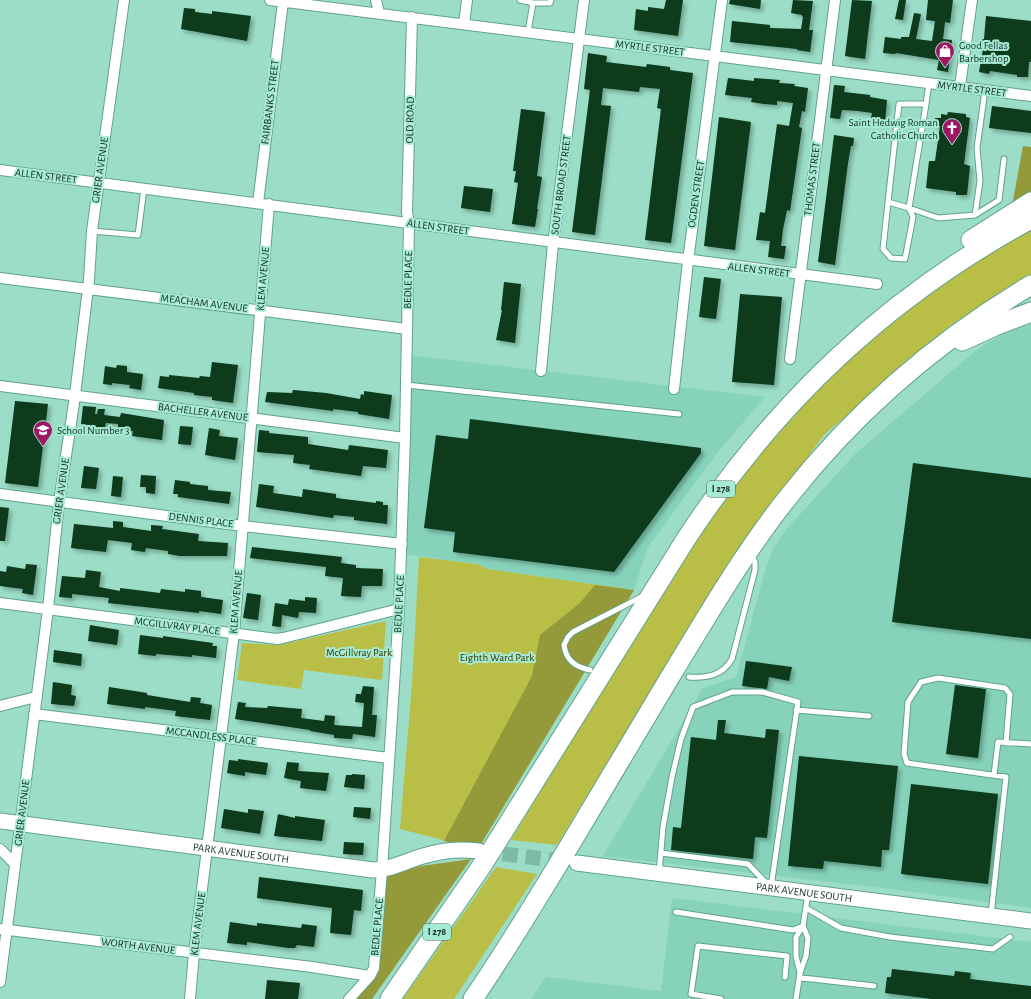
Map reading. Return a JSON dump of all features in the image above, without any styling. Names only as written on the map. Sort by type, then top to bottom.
[{"type":"highway","points":[[855,341],[908,287],[965,244],[1031,202]]},
{"type":"highway","name":"I 278","points":[[390,999],[484,864],[695,525],[744,459],[793,401],[855,341],[898,305],[970,254],[1031,219]]},
{"type":"highway","points":[[473,999],[516,933],[710,612],[749,550],[788,496],[826,452],[858,419],[921,362],[977,320],[1031,285]]},
{"type":"highway","points":[[921,362],[982,331],[1031,312]]},
{"type":"street","name":"GRIER AVENUE","points":[[0,982],[3,929],[15,864],[48,609],[59,502],[75,395],[88,289],[92,231],[98,182],[124,0]]},
{"type":"street","name":"MYRTLE STREET","points":[[270,0],[1031,96]]},
{"type":"street","points":[[376,0],[379,13]]},
{"type":"street","points":[[464,24],[467,0]]},
{"type":"street","name":"SOUTH BROAD STREET","points":[[541,371],[553,244],[584,0]]},
{"type":"street","name":"OGDEN STREET","points":[[674,389],[688,261],[722,0]]},
{"type":"street","name":"THOMAS STREET","points":[[790,359],[835,0]]},
{"type":"street","points":[[960,86],[972,0]]},
{"type":"street","name":"FAIRBANKS STREET","points":[[258,203],[283,2]]},
{"type":"street","name":"OLD ROAD","points":[[409,223],[412,17]]},
{"type":"street","name":"ALLEN STREET","points":[[0,170],[270,204],[553,244],[877,284]]},
{"type":"street","name":"KLEM AVENUE","points":[[190,999],[194,953],[234,633],[270,204]]},
{"type":"street","name":"BEDLE PLACE","points":[[349,999],[370,976],[374,968],[382,870],[402,544],[409,223]]},
{"type":"street","name":"MEACHAM AVENUE","points":[[0,278],[407,329]]},
{"type":"street","name":"BACHELLER AVENUE","points":[[0,386],[405,438]]},
{"type":"street","name":"DENNIS PLACE","points":[[0,494],[243,526],[402,544]]},
{"type":"street","name":"MCGILLVRAY PLACE","points":[[0,603],[277,639],[399,609]]},
{"type":"street","points":[[0,706],[36,697]]},
{"type":"street","name":"MCCANDLESS PLACE","points":[[34,714],[389,758]]},
{"type":"street","name":"PARK AVENUE SOUTH","points":[[0,821],[373,870],[382,870],[426,855],[448,850],[479,851]]},
{"type":"street","points":[[0,850],[15,864]]},
{"type":"street","name":"PARK AVENUE SOUTH","points":[[577,863],[1031,921]]},
{"type":"street","name":"WORTH AVENUE","points":[[3,929],[312,967],[370,976]]},
{"type":"lane","points":[[520,0],[533,3],[550,3],[551,0]]},
{"type":"lane","points":[[528,32],[533,3]]},
{"type":"lane","points":[[926,104],[899,104],[883,250],[891,258],[905,259],[913,217],[909,208],[926,104],[929,83]]},
{"type":"lane","points":[[976,215],[980,181],[977,148],[985,90]]},
{"type":"lane","points":[[888,202],[938,218],[976,215],[998,200],[1004,159]]},
{"type":"lane","points":[[92,231],[138,235],[144,188]]},
{"type":"lane","points":[[406,385],[679,414]]},
{"type":"lane","points":[[689,677],[703,678],[714,675],[726,668],[732,659],[755,570],[755,562],[749,550]]},
{"type":"lane","points":[[590,670],[578,667],[568,658],[564,645],[570,634],[654,590]]},
{"type":"lane","points":[[991,916],[1006,777],[907,763],[904,754],[908,702],[921,682],[938,678],[1005,688],[1010,694],[1006,743]]},
{"type":"lane","points":[[659,874],[663,827],[679,747],[693,707],[732,692],[762,692],[798,702],[770,888]]},
{"type":"lane","points":[[796,710],[869,716]]},
{"type":"lane","points":[[994,775],[998,742],[1031,744]]},
{"type":"lane","points":[[661,853],[748,864],[770,888]]},
{"type":"lane","points":[[799,976],[796,956],[796,937],[803,926],[808,893]]},
{"type":"lane","points":[[806,908],[841,928],[890,936],[994,949],[1010,937]]},
{"type":"lane","points":[[676,912],[793,930],[803,926]]},
{"type":"lane","points":[[796,999],[799,976],[806,956],[808,938],[803,926]]},
{"type":"lane","points":[[721,999],[691,994],[698,946],[787,956],[785,977]]},
{"type":"lane","points":[[799,976],[812,979],[874,986]]},
{"type":"shaded area","points":[[1031,324],[1031,908],[883,888],[603,856],[703,688],[736,677],[766,568],[773,549],[784,532],[855,454],[975,351],[1003,334]]},
{"type":"shaded area","points":[[407,355],[765,397],[717,453],[648,547],[634,590],[488,569],[477,564],[403,554]]},
{"type":"shaded area","points":[[672,898],[1031,942],[1031,999],[531,999],[546,977],[661,991]]},
{"type":"green space","points":[[1023,146],[1031,147],[1031,195],[1012,206]]},
{"type":"green space","points":[[1031,227],[1031,274],[948,327],[824,435],[727,565],[557,845],[511,840],[705,525],[782,426],[847,356],[925,295]]},
{"type":"green space","name":"Eighth Ward Park","points":[[419,557],[477,564],[488,569],[634,590],[478,849],[400,829],[412,684]]},
{"type":"green space","points":[[595,585],[634,590],[478,849],[444,841],[532,676],[540,635],[580,603]]},
{"type":"green space","name":"McGillvray Park","points":[[386,621],[382,680],[304,670],[301,689],[237,680],[242,643],[279,645]]},
{"type":"green space","points":[[471,859],[372,999],[352,999],[375,973],[386,871]]},
{"type":"green space","points":[[496,867],[537,874],[454,999],[403,999]]},
{"type":"building","points":[[666,0],[683,0],[678,36],[634,30],[636,9],[648,11],[648,7],[664,9]]},
{"type":"building","points":[[730,0],[761,0],[760,9],[729,4]]},
{"type":"building","points":[[793,0],[813,1],[809,30],[813,30],[810,52],[797,49],[730,42],[732,21],[770,25],[770,28],[801,29],[802,15],[791,13]]},
{"type":"building","points":[[852,0],[872,1],[865,59],[845,56]]},
{"type":"building","points":[[899,0],[906,0],[903,20],[895,19]]},
{"type":"building","points":[[928,0],[953,0],[950,23],[945,22],[943,39],[952,40],[948,72],[937,70],[939,60],[896,53],[883,53],[885,37],[901,39],[901,37],[909,37],[914,13],[921,14],[916,39],[932,41],[935,21],[926,20]]},
{"type":"building","points":[[184,8],[195,9],[195,12],[212,14],[212,11],[251,16],[247,41],[181,29]]},
{"type":"building","points":[[986,16],[1031,21],[1031,62],[1029,62],[1028,77],[1017,77],[1017,75],[990,71],[989,74],[979,72],[983,49],[980,47],[981,40],[984,39]]},
{"type":"building","points":[[588,53],[607,56],[606,62],[646,67],[647,64],[670,67],[670,70],[693,73],[671,243],[645,240],[661,109],[657,108],[660,89],[640,87],[639,92],[603,88],[601,105],[611,106],[595,235],[572,232],[590,90],[584,89]]},
{"type":"building","points":[[728,78],[754,81],[754,78],[780,80],[779,83],[795,84],[794,86],[808,88],[805,112],[802,111],[799,127],[802,128],[790,211],[787,210],[783,229],[781,246],[786,246],[784,259],[768,257],[770,241],[756,240],[760,212],[765,213],[777,124],[789,126],[793,103],[777,101],[777,105],[764,104],[751,102],[752,98],[725,95]]},
{"type":"building","points":[[834,85],[845,86],[844,92],[870,95],[870,97],[887,100],[885,122],[873,120],[873,118],[871,118],[872,113],[858,111],[842,110],[840,119],[830,118]]},
{"type":"building","points":[[992,106],[1031,111],[1031,133],[989,128]]},
{"type":"building","points":[[521,109],[545,112],[537,176],[542,177],[535,227],[512,224],[518,183],[514,182],[516,171],[513,171]]},
{"type":"building","name":"Saint Hedwig Roman Catholic Church","points":[[948,112],[966,114],[966,117],[970,118],[964,164],[970,166],[967,195],[956,195],[956,192],[926,188],[929,161],[935,161],[940,126],[934,126],[935,118],[941,118],[941,114],[947,115]]},
{"type":"building","points":[[719,117],[751,122],[735,250],[704,246]]},
{"type":"building","points":[[834,135],[854,138],[848,163],[835,265],[818,262]]},
{"type":"building","points":[[464,186],[493,189],[490,212],[461,208]]},
{"type":"building","points":[[704,277],[721,279],[716,319],[699,317]]},
{"type":"building","points":[[504,282],[521,284],[515,343],[496,340],[502,310]]},
{"type":"building","points":[[740,294],[782,297],[774,385],[732,382]]},
{"type":"building","points":[[212,362],[238,365],[233,403],[212,400],[212,397],[194,395],[194,393],[158,388],[160,376],[169,377],[169,375],[199,378],[200,376],[210,377]]},
{"type":"building","points":[[117,365],[127,366],[127,372],[143,374],[141,390],[129,388],[130,385],[112,383],[112,385],[103,384],[105,366],[116,368]]},
{"type":"building","points":[[293,390],[326,393],[360,399],[361,394],[364,395],[364,391],[392,395],[389,419],[358,414],[358,412],[333,409],[333,411],[265,402],[267,392],[292,393]]},
{"type":"building","points":[[15,401],[48,404],[38,487],[5,483]]},
{"type":"building","points":[[83,406],[96,407],[95,414],[97,414],[98,409],[105,409],[104,415],[120,417],[121,413],[164,420],[162,440],[132,436],[133,431],[119,429],[118,424],[106,423],[105,427],[103,427],[103,432],[96,431],[96,426],[81,424]]},
{"type":"building","points":[[470,419],[701,448],[701,453],[614,572],[453,552],[455,532],[424,528],[436,435],[468,439]]},
{"type":"building","points":[[180,426],[193,427],[191,445],[178,444]]},
{"type":"building","points":[[209,428],[220,430],[219,436],[238,438],[235,460],[205,455]]},
{"type":"building","points":[[259,430],[269,431],[269,433],[308,437],[308,444],[348,450],[349,445],[388,450],[386,468],[363,466],[361,476],[309,469],[310,465],[293,463],[294,455],[257,452]]},
{"type":"building","points":[[913,463],[1031,478],[1031,639],[892,622]]},
{"type":"building","points":[[84,466],[99,468],[96,489],[81,488]]},
{"type":"building","points":[[141,475],[156,476],[155,494],[146,493],[146,487],[140,487]]},
{"type":"building","points":[[113,476],[123,477],[121,497],[111,496]]},
{"type":"building","points":[[175,480],[190,482],[190,484],[208,486],[208,490],[231,492],[229,504],[178,497],[178,494],[173,494]]},
{"type":"building","points":[[259,484],[274,486],[273,493],[302,497],[303,489],[336,494],[336,498],[376,503],[376,501],[383,502],[383,505],[388,505],[387,524],[354,520],[354,517],[334,515],[333,518],[256,507]]},
{"type":"building","points":[[0,507],[9,508],[5,541],[0,541]]},
{"type":"building","points":[[113,521],[123,522],[123,527],[151,531],[151,525],[163,526],[162,529],[199,534],[198,541],[228,543],[227,556],[180,556],[168,554],[168,551],[146,548],[145,552],[131,550],[132,543],[108,540],[106,552],[71,548],[74,524],[113,528]]},
{"type":"building","points":[[252,547],[342,557],[341,563],[356,565],[356,568],[383,569],[382,586],[362,586],[361,597],[341,596],[343,578],[325,576],[326,567],[250,558]]},
{"type":"building","points":[[26,564],[37,565],[33,595],[22,593],[23,589],[0,586],[0,571],[6,572],[7,566],[25,569]]},
{"type":"building","points":[[86,570],[101,572],[99,587],[120,591],[120,588],[160,593],[161,589],[185,592],[185,589],[201,591],[201,597],[223,600],[221,614],[108,603],[109,598],[72,594],[72,598],[59,597],[62,576],[85,578]]},
{"type":"building","points":[[247,593],[261,595],[258,620],[243,618]]},
{"type":"building","points":[[305,597],[317,598],[316,613],[299,612],[298,618],[282,615],[281,627],[272,626],[275,603],[288,605],[289,599],[305,601]]},
{"type":"building","points":[[90,625],[119,630],[117,645],[88,641]]},
{"type":"building","points":[[140,635],[163,638],[163,636],[213,643],[212,646],[217,646],[216,658],[192,655],[192,657],[138,654]]},
{"type":"building","points":[[54,650],[82,654],[81,666],[53,662]]},
{"type":"building","points":[[746,661],[792,667],[789,681],[769,677],[767,689],[742,686]]},
{"type":"building","points":[[53,682],[72,685],[71,695],[76,696],[74,706],[51,704]]},
{"type":"building","points":[[955,685],[986,689],[978,758],[946,754]]},
{"type":"building","points":[[363,686],[374,687],[372,715],[377,715],[375,737],[353,734],[352,739],[334,738],[334,735],[310,730],[235,719],[238,702],[246,703],[245,707],[267,708],[268,706],[302,709],[301,718],[324,721],[325,715],[335,716],[334,725],[362,727],[364,703],[355,702],[356,694],[361,694]]},
{"type":"building","points":[[109,687],[190,702],[191,697],[201,698],[200,703],[212,705],[210,720],[175,716],[176,711],[107,704]]},
{"type":"building","points":[[718,720],[726,720],[724,733],[765,738],[766,729],[779,730],[767,838],[755,837],[753,859],[671,850],[673,827],[681,828],[691,737],[716,740]]},
{"type":"building","points":[[799,756],[898,766],[889,850],[882,850],[881,867],[824,861],[823,869],[788,866]]},
{"type":"building","points":[[238,759],[268,763],[266,775],[245,772],[245,776],[227,773],[229,760],[238,761]]},
{"type":"building","points":[[287,762],[299,763],[298,771],[329,773],[326,791],[300,788],[301,781],[284,778]]},
{"type":"building","points":[[346,775],[365,775],[364,789],[344,787]]},
{"type":"building","points":[[911,784],[998,794],[988,884],[901,874]]},
{"type":"building","points":[[354,807],[371,808],[370,819],[353,817]]},
{"type":"building","points":[[224,809],[248,813],[248,809],[264,811],[260,834],[221,828]]},
{"type":"building","points":[[278,814],[295,818],[295,816],[325,820],[322,841],[274,836]]},
{"type":"building","points":[[344,842],[364,843],[363,855],[343,854]]},
{"type":"building","points":[[259,877],[363,890],[361,911],[354,910],[351,935],[330,933],[332,908],[257,898]]},
{"type":"building","points":[[230,922],[257,926],[257,923],[301,928],[302,924],[317,926],[314,947],[297,945],[295,948],[288,948],[247,942],[247,945],[227,943]]},
{"type":"building","points":[[892,969],[954,976],[955,971],[971,973],[970,979],[1031,986],[1031,999],[932,999],[885,993],[887,977],[891,977]]},
{"type":"building","points":[[267,980],[300,983],[298,999],[265,999]]},
{"type":"tunnel","points":[[480,851],[569,862]]},
{"type":"place","name":"Good Fellas Barbershop","points":[[945,68]]},
{"type":"place","name":"Saint Hedwig Roman Catholic Church","points":[[952,145]]},
{"type":"place","name":"School Number 3","points":[[43,447]]}]
